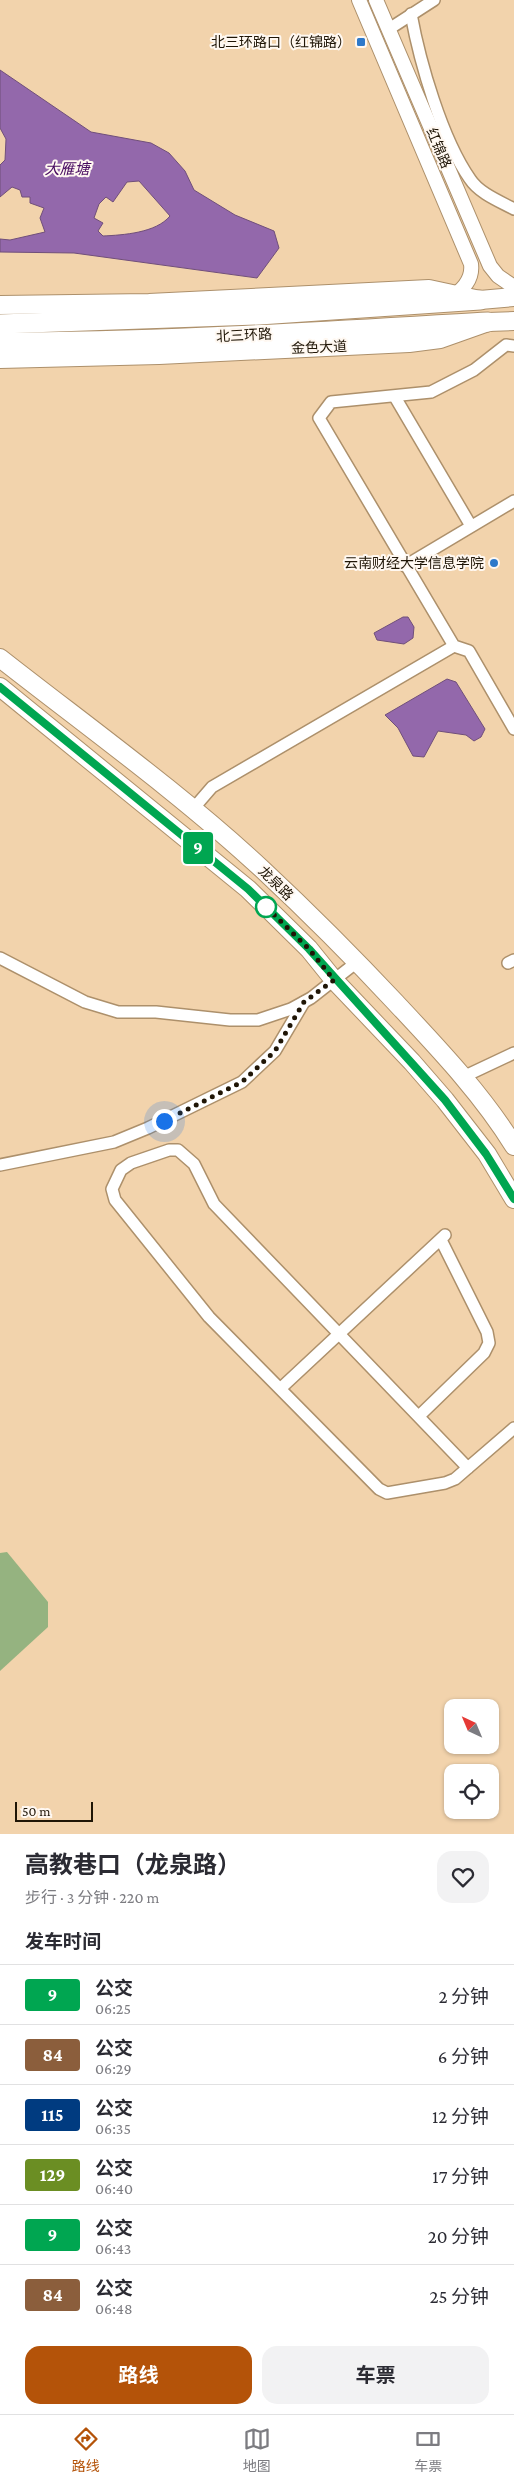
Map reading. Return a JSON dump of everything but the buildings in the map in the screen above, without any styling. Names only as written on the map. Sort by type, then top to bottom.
[{"type":"highway","name":"北三环路","points":[[0,324],[125,321],[480,300]]},
{"type":"highway","name":"北三环路","points":[[0,342],[203,337],[488,322]]},
{"type":"main road","points":[[0,305],[149,303],[429,289],[480,300],[514,297]]},
{"type":"main road","name":"金色大道","points":[[0,359],[159,356],[403,343],[440,339],[488,322],[514,321]]},
{"type":"main road","name":"龙泉路","points":[[0,658],[193,809],[262,869],[357,962],[463,1077],[514,1146]]},
{"type":"main road","name":"龙泉路","points":[[0,687],[248,889],[309,949],[334,980],[412,1062],[445,1100],[486,1154],[514,1199]]},
{"type":"street","name":"红锦路","points":[[359,0],[471,264],[472,270],[468,282],[458,294]]},
{"type":"street","name":"红锦路","points":[[376,0],[490,266],[498,276],[514,287]]},
{"type":"street","points":[[389,29],[434,0]]},
{"type":"street","points":[[411,14],[446,133],[470,180],[482,191],[514,209]]},
{"type":"street","points":[[438,303],[458,294]]},
{"type":"street","points":[[514,346],[506,345],[474,370],[431,392],[331,402],[319,418],[454,646],[469,651],[514,729]]},
{"type":"street","points":[[395,397],[471,526]]},
{"type":"street","points":[[406,566],[514,501]]},
{"type":"street","points":[[193,809],[212,787],[454,646]]},
{"type":"street","points":[[0,958],[85,1002],[118,1012],[156,1012],[230,1020],[258,1020],[304,1002],[357,962]]},
{"type":"street","points":[[0,1165],[114,1142],[148,1128],[242,1082],[275,1051],[304,1002]]},
{"type":"street","points":[[463,1077],[514,1052]]},
{"type":"street","points":[[468,1468],[214,1204],[194,1164],[188,1157],[178,1150],[169,1150],[131,1163],[121,1170],[112,1189],[116,1200],[209,1317],[281,1388],[373,1484],[387,1493],[445,1483],[456,1479],[514,1428]]},
{"type":"street","points":[[281,1388],[443,1237],[487,1332],[489,1343],[480,1358],[419,1416]]},
{"type":"green space","points":[[7,1552],[48,1602],[48,1627],[0,1671],[0,1553]]},
{"type":"water","name":"大雁塘","points":[[0,70],[91,132],[151,143],[169,153],[185,171],[194,190],[235,215],[274,231],[279,248],[257,278],[74,253],[0,252],[0,239],[10,240],[45,232],[40,218],[44,208],[30,203],[30,197],[22,197],[20,190],[12,187],[0,197],[0,165],[5,160],[6,139],[0,128]],"holes":[[[139,181],[170,216],[164,222],[148,230],[103,236],[98,231],[103,223],[94,218],[99,204],[106,197],[113,202],[127,182]]]},
{"type":"water","points":[[403,617],[408,617],[414,627],[413,638],[404,644],[377,640],[374,633]]},
{"type":"water","points":[[447,679],[456,682],[485,729],[481,737],[474,741],[466,735],[438,731],[424,757],[413,756],[398,728],[385,715]]},
{"type":"bus line","name":"9","points":[[0,687],[248,889],[309,949],[334,980],[412,1062],[445,1100],[486,1154],[514,1199]]},
{"type":"place","name":"北三环路口（红锦路）","points":[[361,42]]},
{"type":"place","name":"云南财经大学信息学院","points":[[494,563]]},
{"type":"route","points":[[164,1121],[242,1082],[275,1051],[286,1036],[304,1002],[334,980],[309,949],[260,901],[266,907]]}]
